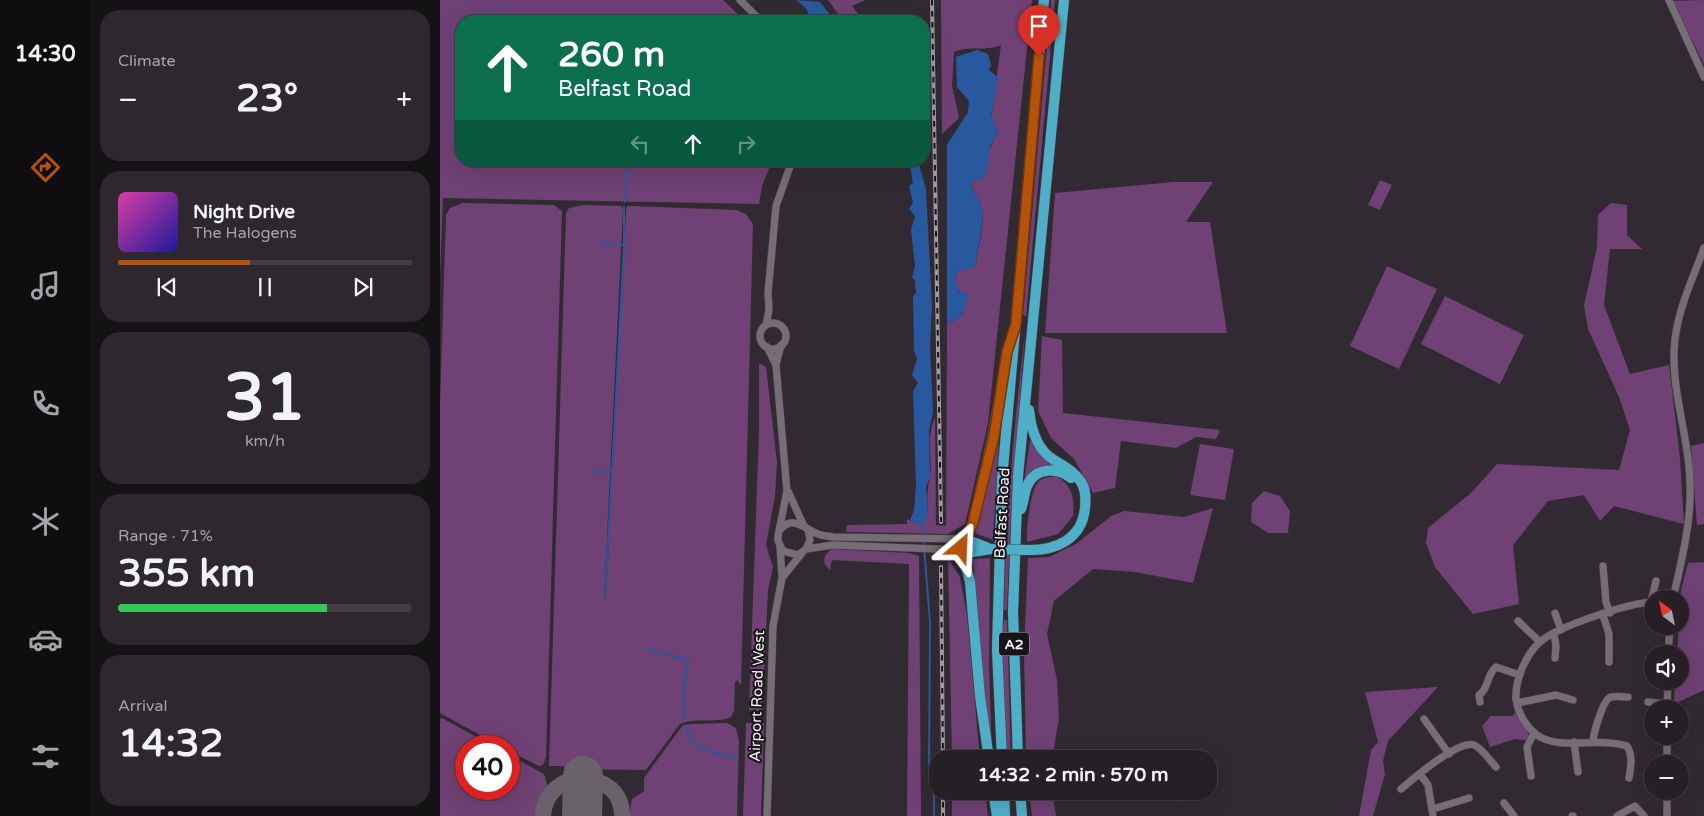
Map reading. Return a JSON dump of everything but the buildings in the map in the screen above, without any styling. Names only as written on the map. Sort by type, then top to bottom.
[{"type":"highway","name":"Belfast Road","points":[[1002,750],[997,649],[1002,479],[1044,0]]},
{"type":"highway","name":"Belfast Road","points":[[1018,750],[1013,612],[1016,530],[1064,0]]},
{"type":"highway","points":[[988,750],[980,696],[966,546],[994,436],[1007,352],[1016,324]]},
{"type":"highway","points":[[966,546],[989,549],[1041,550],[1068,541],[1081,524],[1086,494],[1073,471],[1053,460],[1038,444],[1031,422],[1027,392]]},
{"type":"highway","points":[[1016,530],[1026,488],[1034,475],[1039,472],[1053,470],[1066,473],[1072,479],[1085,505]]},
{"type":"highway","points":[[994,800],[997,816]]},
{"type":"highway","points":[[1005,800],[1006,816]]},
{"type":"highway","points":[[1021,800],[1022,816]]},
{"type":"street","points":[[740,0],[755,15]]},
{"type":"street","points":[[1669,0],[1704,77]]},
{"type":"street","points":[[776,365],[760,336],[766,325],[769,310],[768,292],[776,206],[790,167]]},
{"type":"street","points":[[1675,590],[1690,521],[1691,489],[1675,379],[1675,337],[1685,298],[1704,248]]},
{"type":"street","points":[[769,310],[783,328],[785,335],[776,365],[787,491],[780,531],[780,546],[788,554],[833,545],[927,544],[966,546]]},
{"type":"street","points":[[766,325],[778,324]]},
{"type":"street","points":[[767,347],[774,349],[781,345]]},
{"type":"street","points":[[787,491],[810,540],[804,551]]},
{"type":"street","points":[[780,531],[788,524],[799,523],[821,535],[918,544]]},
{"type":"street","points":[[927,544],[943,549],[961,560],[970,582]]},
{"type":"street","name":"Airport Road West","points":[[767,816],[773,626],[782,578],[780,546]]},
{"type":"street","points":[[943,549],[966,546]]},
{"type":"street","name":"Airport Road West","points":[[782,578],[804,551]]},
{"type":"street","points":[[1603,566],[1609,634],[1609,662]]},
{"type":"street","points":[[1654,590],[1656,581]]},
{"type":"street","points":[[1629,778],[1632,764],[1627,746],[1593,741],[1550,741],[1534,733],[1526,724],[1517,703],[1517,684],[1529,656],[1540,642],[1558,632],[1624,607],[1644,603]]},
{"type":"street","points":[[1555,613],[1558,632],[1555,658]]},
{"type":"street","points":[[1518,621],[1540,642]]},
{"type":"street","points":[[1480,702],[1479,695],[1486,687],[1490,672],[1496,667],[1520,675]]},
{"type":"street","points":[[1517,703],[1556,695],[1573,700]]},
{"type":"street","points":[[1593,741],[1596,723],[1606,700],[1612,696],[1628,697]]},
{"type":"street","points":[[1424,718],[1448,754]]},
{"type":"street","points":[[1531,776],[1527,748],[1534,733]]},
{"type":"street","points":[[1574,742],[1578,772]]},
{"type":"street","points":[[1401,789],[1448,754],[1467,744],[1476,745],[1496,767]]},
{"type":"street","points":[[1420,774],[1428,785],[1433,812],[1469,798]]},
{"type":"street","points":[[1667,800],[1667,816]]},
{"type":"street","points":[[1504,803],[1514,816]]},
{"type":"street","points":[[1616,816],[1635,806],[1644,816]]},
{"type":"shaded area","points":[[440,0],[723,0],[739,15],[455,15],[455,167],[770,167],[762,186],[759,204],[443,198],[440,275]]},
{"type":"shaded area","points":[[828,0],[865,0],[852,6],[859,15],[839,15]]},
{"type":"shaded area","points":[[941,0],[1032,0],[988,423],[965,524],[948,534],[846,532],[847,525],[907,524],[907,519],[918,524],[928,513],[931,469],[930,434],[935,418],[936,525],[946,526],[947,324],[960,316],[965,303],[965,292],[960,292],[956,286],[955,276],[961,269],[976,264],[983,218],[980,202],[971,185],[977,178],[981,181],[990,148],[998,133],[991,118],[1001,45],[954,52],[952,85],[959,118],[942,134]]},
{"type":"shaded area","points":[[1051,0],[1055,0],[1026,317],[1023,314]]},
{"type":"shaded area","points":[[1704,0],[1704,64],[1672,1]]},
{"type":"shaded area","points":[[1380,180],[1392,185],[1380,210],[1368,205]]},
{"type":"shaded area","points":[[1173,182],[1213,182],[1186,222],[1210,222],[1227,333],[1045,333],[1055,193]]},
{"type":"shaded area","points":[[463,203],[554,205],[562,211],[546,757],[543,765],[539,766],[520,756],[520,735],[480,735],[440,713],[440,405],[446,215],[450,208]]},
{"type":"shaded area","points":[[1611,203],[1627,205],[1627,235],[1642,249],[1610,249],[1604,305],[1630,374],[1669,365],[1680,458],[1684,524],[1614,506],[1600,521],[1584,495],[1548,501],[1513,545],[1519,604],[1473,614],[1435,567],[1426,543],[1428,528],[1471,493],[1497,464],[1619,470],[1630,430],[1619,397],[1588,329],[1584,305],[1597,247],[1598,215]]},
{"type":"shaded area","points":[[583,205],[621,206],[623,210],[604,598],[606,597],[627,206],[736,210],[746,214],[753,224],[741,685],[737,680],[735,682],[734,711],[731,717],[680,724],[646,770],[564,769],[564,766],[549,766],[566,213],[569,208]]},
{"type":"shaded area","points":[[1387,266],[1437,289],[1399,369],[1350,346]]},
{"type":"shaded area","points":[[1445,296],[1524,335],[1500,384],[1421,344]]},
{"type":"shaded area","points":[[1025,332],[1011,515],[1007,609],[1005,611],[1009,505]]},
{"type":"shaded area","points":[[1042,336],[1062,340],[1063,413],[1220,430],[1216,439],[1196,437],[1176,448],[1121,441],[1115,488],[1093,493],[1074,459],[1051,438],[1038,411]]},
{"type":"shaded area","points":[[759,363],[766,367],[777,462],[775,496],[766,545],[773,567],[768,590],[762,711],[749,710],[759,431]]},
{"type":"shaded area","points":[[1000,420],[993,540],[974,533]]},
{"type":"shaded area","points":[[1030,440],[1037,450],[1063,467],[1041,467],[1024,482]]},
{"type":"shaded area","points":[[1704,443],[1704,524],[1697,525],[1691,446]]},
{"type":"shaded area","points":[[1200,444],[1234,449],[1225,500],[1190,495]]},
{"type":"shaded area","points":[[1056,476],[1066,483],[1069,488],[1073,498],[1073,516],[1058,534],[1027,542],[1029,511],[1035,487],[1042,479]]},
{"type":"shaded area","points":[[1264,491],[1280,496],[1290,511],[1288,533],[1268,533],[1251,522],[1252,503]]},
{"type":"shaded area","points":[[1213,508],[1193,583],[1135,572],[1093,569],[1054,601],[1047,634],[1057,680],[1059,718],[1054,750],[1026,750],[1024,651],[1028,558],[1049,557],[1076,544],[1111,516],[1124,511],[1184,517]]},
{"type":"shaded area","points":[[832,549],[909,553],[919,556],[921,816],[907,816],[909,564],[832,560],[830,570],[825,565],[824,559]]},
{"type":"shaded area","points":[[948,558],[960,577],[967,615],[979,750],[952,750]]},
{"type":"shaded area","points":[[990,558],[989,666],[992,750],[987,726],[973,559]]},
{"type":"shaded area","points":[[1704,562],[1704,690],[1683,700],[1674,700],[1675,690],[1689,690],[1689,645],[1678,645],[1678,635],[1689,635],[1689,590],[1681,590],[1688,563]]},
{"type":"shaded area","points":[[1004,620],[1007,620],[1011,750],[1005,750],[1002,707],[1002,637]]},
{"type":"shaded area","points":[[1438,687],[1388,741],[1383,761],[1385,774],[1373,816],[1359,816],[1371,750],[1378,742],[1365,692]]},
{"type":"shaded area","points":[[1515,712],[1528,733],[1529,737],[1527,740],[1515,739],[1490,747],[1482,726],[1491,716],[1513,716]]},
{"type":"shaded area","points":[[442,718],[473,735],[455,735],[455,800],[520,800],[520,761],[544,774],[548,788],[540,800],[535,816],[440,816],[440,719]]},
{"type":"shaded area","points":[[727,723],[736,728],[739,741],[737,816],[629,816],[632,799],[644,791],[644,778],[682,726],[688,724]]},
{"type":"shaded area","points":[[746,723],[764,723],[761,816],[743,816]]},
{"type":"shaded area","points":[[952,800],[986,800],[988,816],[952,816]]},
{"type":"shaded area","points":[[1030,800],[1053,800],[1056,816],[1032,816]]},
{"type":"water","points":[[796,0],[820,2],[830,15],[809,15],[806,8]]},
{"type":"water","points":[[977,50],[988,54],[991,65],[989,70],[998,77],[991,116],[998,133],[991,146],[984,177],[981,181],[977,178],[971,185],[980,202],[982,225],[976,264],[969,270],[961,269],[955,276],[959,292],[965,292],[968,295],[966,305],[956,319],[947,324],[947,145],[968,112],[969,101],[957,87],[956,57]]},
{"type":"water","points":[[910,167],[920,167],[926,189],[932,306],[930,346],[933,412],[929,431],[930,478],[926,486],[928,513],[925,523],[918,524],[910,520],[914,510],[916,486],[913,391],[918,383],[912,375],[917,359],[914,351],[913,296],[917,292],[915,280],[912,278],[915,266],[911,230],[915,216],[909,209],[913,203],[909,186],[913,183]]},
{"type":"waterway","points":[[625,202],[628,167]]},
{"type":"waterway","points":[[624,207],[624,245]]},
{"type":"waterway","points":[[601,243],[624,245],[612,471]]},
{"type":"waterway","points":[[916,282],[917,292]]},
{"type":"waterway","points":[[593,472],[612,471],[605,597]]},
{"type":"waterway","points":[[922,522],[930,622],[929,764],[934,782],[934,816]]},
{"type":"waterway","points":[[648,649],[688,660],[683,695],[684,717]]},
{"type":"waterway","points":[[687,727],[688,735],[698,746],[705,750],[737,758]]},
{"type":"taxiway","points":[[543,816],[547,799],[557,788],[570,781],[584,779],[598,781],[610,789],[619,800],[622,816]]},
{"type":"runway","points":[[582,816],[583,776]]},
{"type":"railway","points":[[932,0],[941,522]]},
{"type":"railway","points":[[941,567],[943,750]]},
{"type":"railway","points":[[943,800],[943,816]]},
{"type":"route","points":[[961,548],[961,544],[973,523],[994,436],[1007,352],[1016,324],[1039,56]]}]
